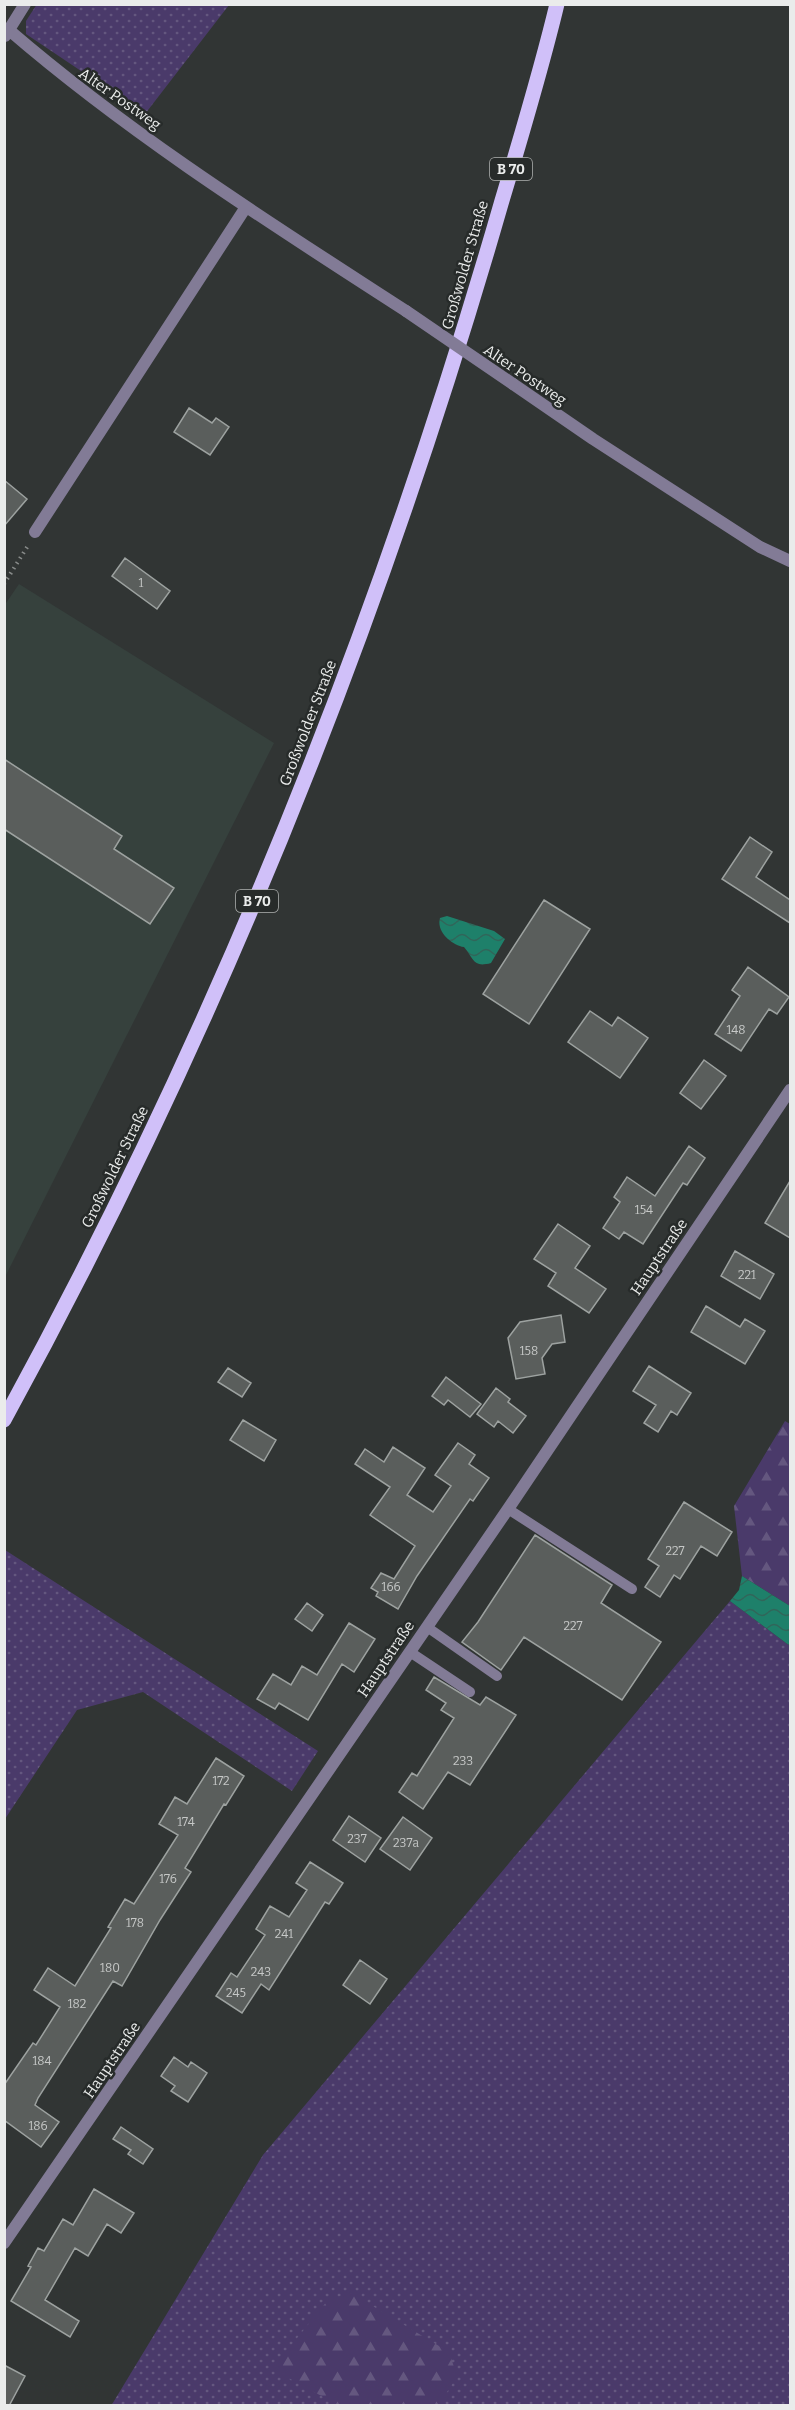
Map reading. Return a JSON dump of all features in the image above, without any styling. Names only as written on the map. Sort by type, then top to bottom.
[{"type":"main road","name":"Großwolder Straße","points":[[4,1420],[82,1275],[169,1098],[254,908],[326,730],[401,522],[461,343],[557,4]]},
{"type":"street","points":[[7,34],[25,4]]},
{"type":"street","name":"Alter Postweg","points":[[7,34],[246,207],[406,311],[593,440],[750,541],[790,561]]},
{"type":"street","points":[[35,532],[246,207]]},
{"type":"street","name":"Hauptstraße","points":[[4,2243],[508,1509],[790,1090]]},
{"type":"lane","points":[[508,1509],[632,1589]]},
{"type":"lane","points":[[427,1627],[497,1676]]},
{"type":"lane","points":[[410,1652],[470,1692]]},
{"type":"path","points":[[4,584],[35,532]]},
{"type":"shaded area","points":[[19,584],[274,743],[5,1277],[4,606]]},
{"type":"green space","points":[[37,4],[229,5],[145,114],[26,34],[26,21]]},
{"type":"green space","points":[[785,1421],[790,1424],[790,1606],[742,1576],[734,1506]]},
{"type":"green space","points":[[5,1550],[318,1751],[292,1791],[143,1692],[77,1710],[5,1819]]},
{"type":"green space","points":[[730,1601],[790,1646],[790,2405],[111,2406],[263,2155]]},
{"type":"green space","points":[[351,2293],[449,2352],[457,2376],[439,2405],[338,2405],[272,2369],[328,2300]]},
{"type":"water","points":[[447,916],[494,931],[505,939],[491,963],[477,963],[464,947],[446,937],[439,923],[440,918]]},
{"type":"water","points":[[742,1576],[790,1606],[790,1646],[730,1601],[739,1590]]},
{"type":"building","points":[[189,408],[212,423],[216,418],[229,427],[210,455],[174,432]]},
{"type":"building","points":[[4,480],[27,499],[4,526]]},
{"type":"building","points":[[125,558],[170,591],[157,609],[112,576]]},
{"type":"building","points":[[4,759],[122,836],[114,849],[174,888],[150,924],[4,829]]},
{"type":"building","points":[[750,837],[772,852],[756,877],[790,900],[790,923],[722,879]]},
{"type":"building","points":[[544,900],[590,929],[529,1024],[483,994]]},
{"type":"building","points":[[748,967],[789,997],[777,1014],[769,1009],[741,1051],[715,1034],[740,996],[732,990]]},
{"type":"building","points":[[590,1011],[612,1026],[618,1017],[648,1038],[620,1078],[568,1042]]},
{"type":"building","points":[[704,1060],[726,1076],[701,1109],[680,1093]]},
{"type":"building","points":[[689,1146],[705,1158],[687,1185],[683,1183],[643,1244],[624,1232],[619,1239],[603,1228],[620,1202],[614,1197],[627,1177],[655,1196]]},
{"type":"building","points":[[790,1181],[790,1238],[765,1223]]},
{"type":"building","points":[[558,1224],[590,1246],[575,1268],[606,1289],[589,1313],[548,1286],[556,1273],[534,1259]]},
{"type":"building","points":[[735,1251],[774,1274],[760,1299],[721,1276]]},
{"type":"building","points":[[706,1306],[740,1327],[745,1319],[765,1331],[745,1364],[691,1332]]},
{"type":"building","points":[[561,1315],[565,1342],[552,1344],[542,1358],[545,1374],[516,1379],[508,1338],[520,1322]]},
{"type":"building","points":[[649,1366],[691,1393],[677,1415],[671,1411],[658,1432],[644,1423],[656,1405],[633,1391]]},
{"type":"building","points":[[228,1368],[251,1383],[242,1397],[218,1382]]},
{"type":"building","points":[[446,1377],[481,1404],[470,1417],[448,1400],[444,1405],[432,1396]]},
{"type":"building","points":[[496,1388],[510,1399],[508,1402],[526,1416],[513,1433],[498,1421],[494,1427],[477,1414]]},
{"type":"building","points":[[243,1420],[276,1440],[264,1461],[230,1440]]},
{"type":"building","points":[[458,1443],[475,1455],[469,1464],[489,1478],[473,1501],[470,1499],[417,1576],[398,1609],[376,1596],[378,1592],[371,1588],[381,1573],[394,1579],[415,1546],[370,1515],[390,1487],[355,1464],[365,1449],[384,1462],[393,1447],[425,1468],[407,1495],[433,1512],[451,1486],[435,1475]]},
{"type":"building","points":[[684,1502],[732,1532],[717,1556],[701,1546],[680,1579],[674,1575],[660,1597],[645,1587],[659,1566],[648,1559]]},
{"type":"building","points":[[535,1535],[612,1585],[601,1603],[661,1642],[622,1700],[524,1637],[501,1670],[462,1642],[478,1622]]},
{"type":"building","points":[[307,1603],[323,1615],[312,1631],[295,1619]]},
{"type":"building","points":[[349,1623],[375,1639],[354,1672],[342,1664],[308,1720],[279,1703],[275,1709],[257,1699],[273,1674],[291,1685],[302,1666],[317,1675]]},
{"type":"building","points":[[434,1677],[480,1705],[486,1697],[516,1715],[470,1785],[448,1772],[423,1809],[399,1792],[412,1773],[417,1776],[454,1718],[441,1710],[446,1703],[426,1690]]},
{"type":"building","points":[[216,1758],[244,1776],[185,1868],[191,1872],[122,1986],[113,1981],[38,2098],[35,2105],[59,2122],[41,2147],[4,2120],[4,2085],[33,2043],[36,2045],[60,2007],[34,1990],[48,1968],[75,1986],[111,1928],[108,1927],[125,1899],[134,1904],[178,1835],[159,1824],[175,1797],[187,1804]]},
{"type":"building","points":[[349,1816],[381,1838],[365,1862],[333,1840]]},
{"type":"building","points":[[403,1817],[432,1838],[410,1870],[380,1849]]},
{"type":"building","points":[[310,1862],[343,1883],[329,1904],[325,1902],[269,1990],[261,1984],[242,2013],[216,1996],[231,1973],[237,1977],[265,1935],[256,1929],[270,1906],[289,1917],[307,1890],[296,1883]]},
{"type":"building","points":[[360,1960],[387,1979],[370,2004],[343,1985]]},
{"type":"building","points":[[174,2057],[188,2067],[191,2062],[207,2073],[188,2102],[171,2091],[175,2086],[161,2076]]},
{"type":"building","points":[[121,2127],[153,2149],[143,2164],[128,2154],[131,2150],[113,2139]]},
{"type":"building","points":[[94,2189],[134,2213],[121,2233],[107,2224],[88,2256],[75,2248],[45,2300],[79,2321],[70,2337],[11,2301],[31,2267],[28,2266],[38,2248],[44,2251],[63,2219],[73,2225]]},
{"type":"building","points":[[4,2365],[25,2376],[9,2406],[4,2406]]}]
